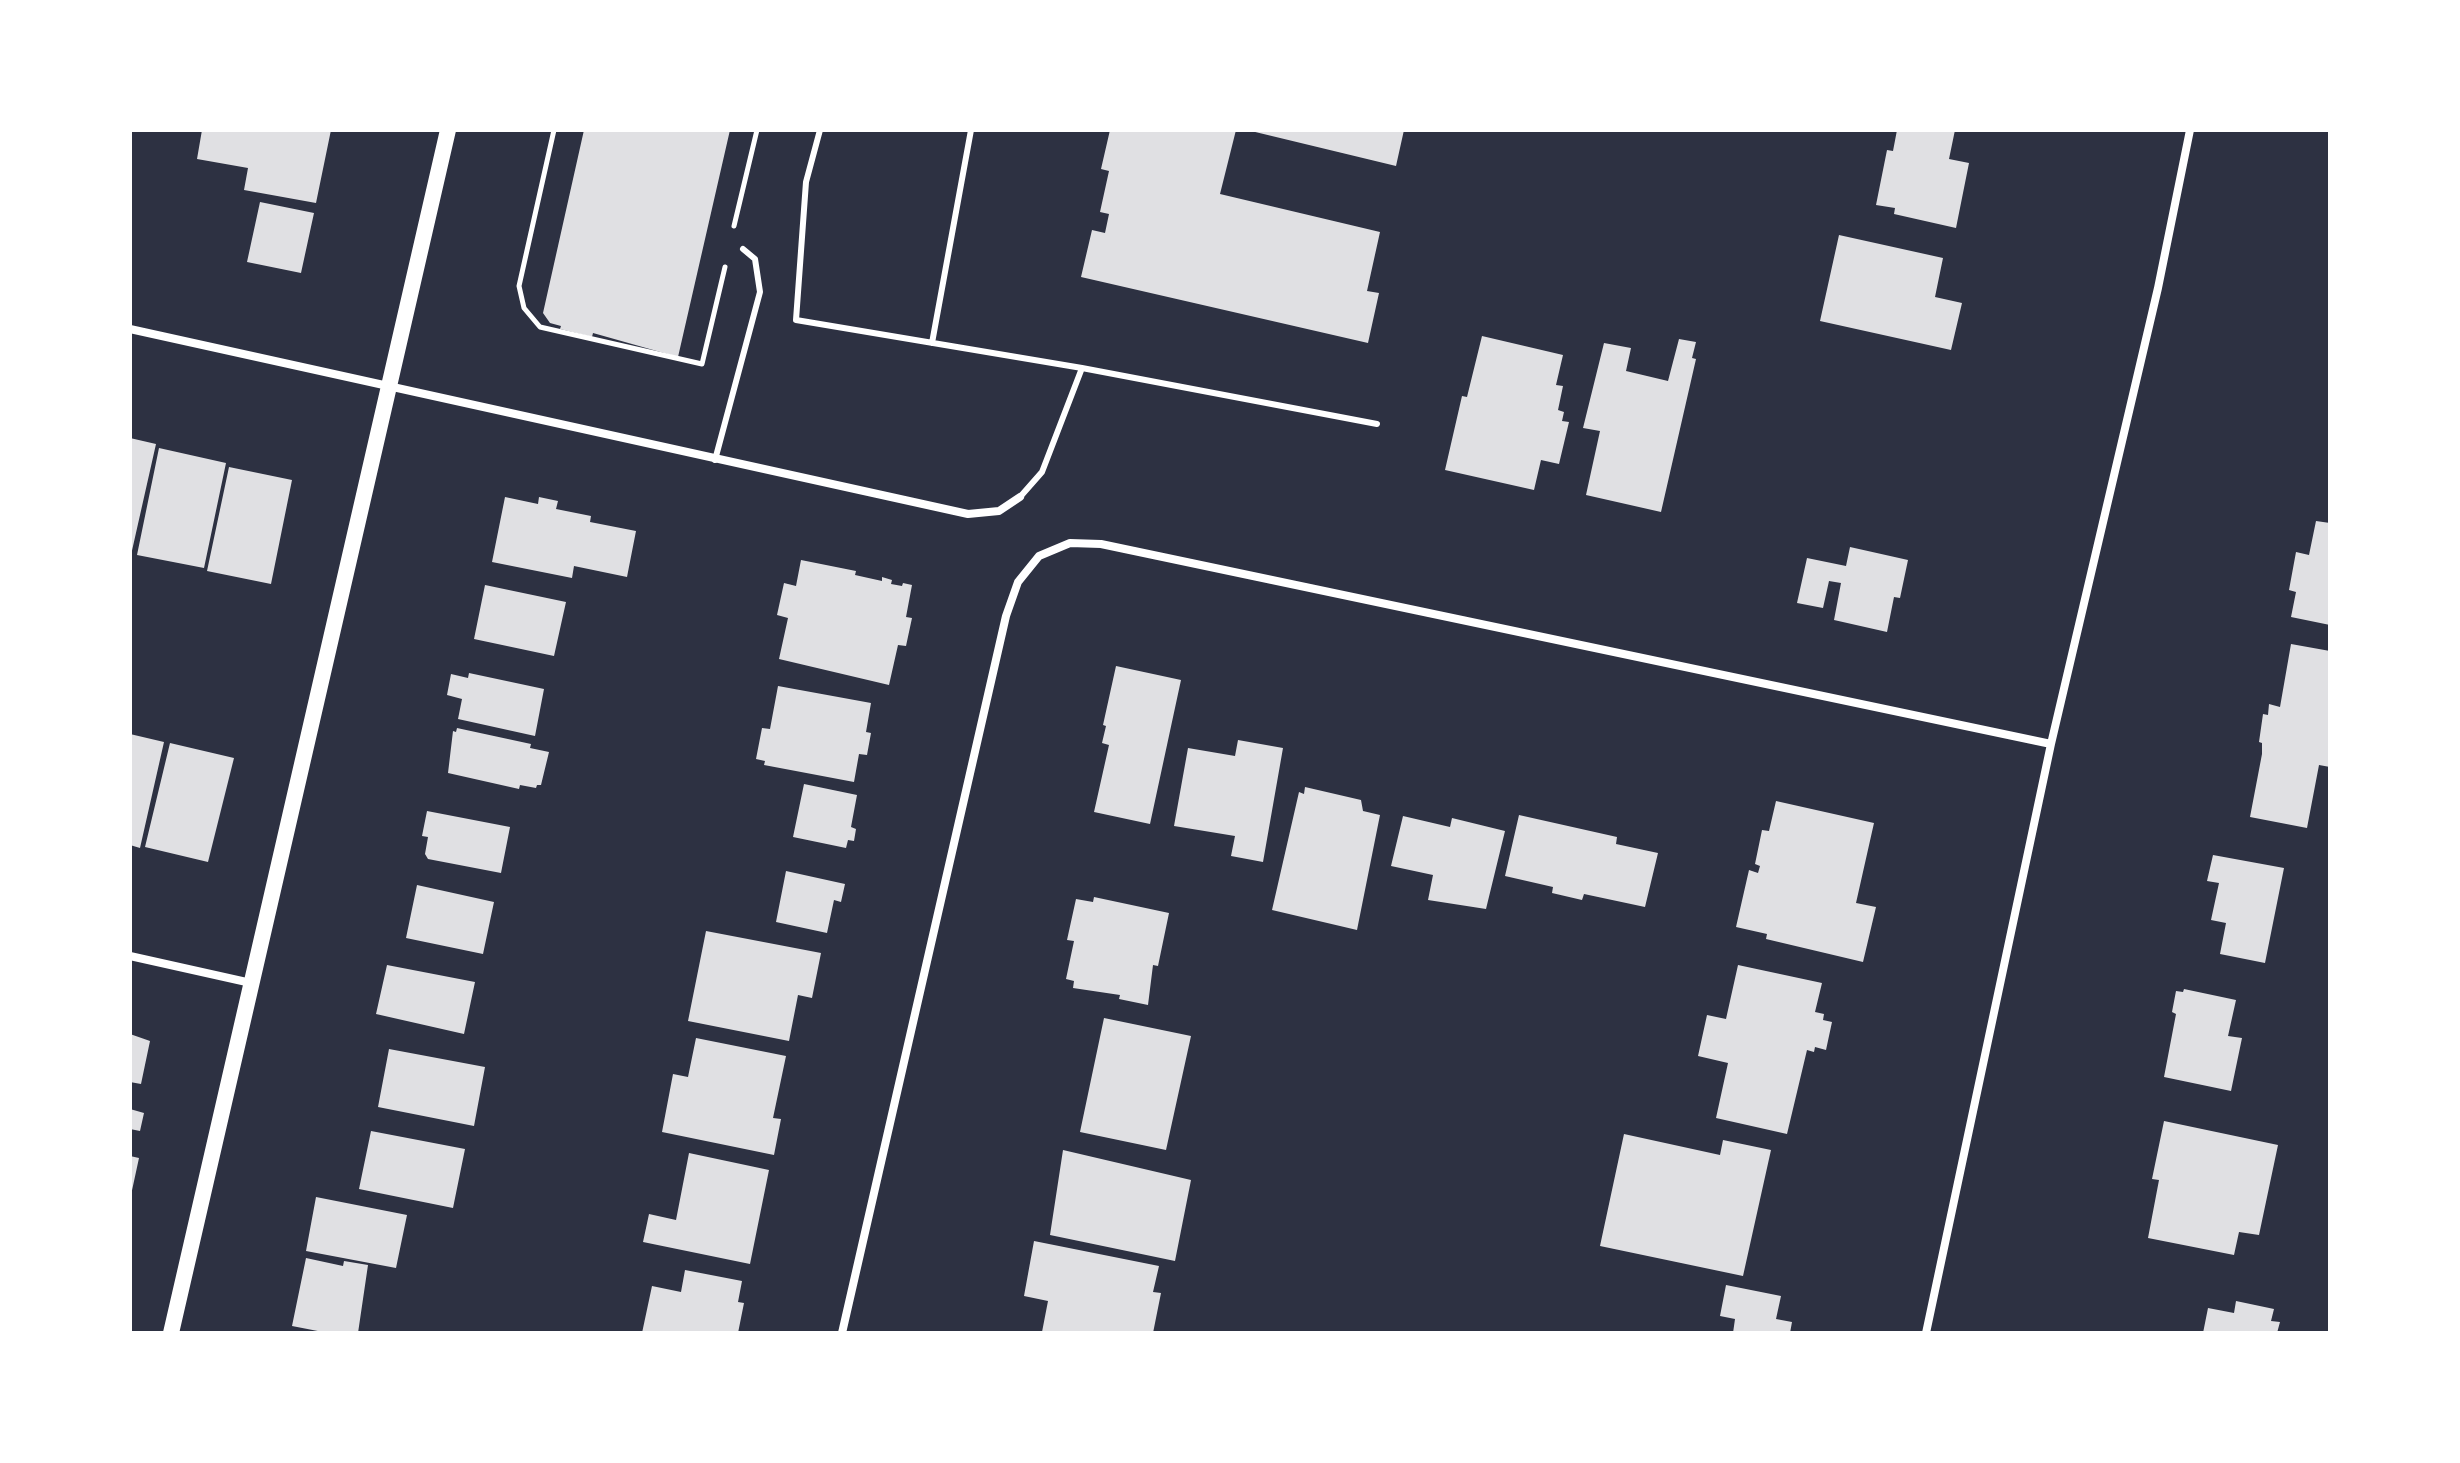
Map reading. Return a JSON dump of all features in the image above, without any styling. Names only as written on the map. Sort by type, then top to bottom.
[{"type":"main road","points":[[171,1333],[448,130]]},
{"type":"street","points":[[1926,1333],[2051,744],[2158,288],[2190,130]]},
{"type":"street","points":[[130,329],[968,514],[999,511],[1020,497]]},
{"type":"street","points":[[842,1333],[1006,616],[1018,582],[1039,556],[1070,543],[1101,544],[2051,744]]},
{"type":"street","points":[[130,956],[251,983]]},
{"type":"lane","points":[[820,130],[806,182],[796,320],[1082,368],[1377,424]]},
{"type":"lane","points":[[932,343],[971,130]]},
{"type":"lane","points":[[715,460],[760,292],[755,259],[743,249]]},
{"type":"lane","points":[[1020,497],[1042,472],[1082,368]]},
{"type":"path","points":[[554,130],[519,286],[524,308],[540,327],[702,364],[726,262]]},
{"type":"path","points":[[733,232],[757,130]]},
{"type":"building","points":[[202,130],[331,130],[316,203],[244,190],[248,168],[197,159]]},
{"type":"building","points":[[584,130],[730,130],[678,357],[593,333],[592,337],[560,329],[561,326],[550,323],[543,313]]},
{"type":"building","points":[[1110,130],[1236,130],[1220,194],[1380,232],[1367,291],[1379,293],[1368,343],[1081,277],[1092,230],[1105,233],[1109,214],[1100,212],[1109,171],[1101,169]]},
{"type":"building","points":[[1247,130],[1404,130],[1396,166]]},
{"type":"building","points":[[1897,130],[1955,130],[1949,159],[1969,163],[1956,228],[1894,214],[1895,208],[1876,205],[1887,150],[1893,151]]},
{"type":"building","points":[[260,202],[314,213],[301,273],[247,262]]},
{"type":"building","points":[[1839,235],[1943,258],[1935,297],[1962,303],[1951,350],[1820,321]]},
{"type":"building","points":[[1482,336],[1563,355],[1556,385],[1563,386],[1558,410],[1564,412],[1562,421],[1569,422],[1559,464],[1541,460],[1534,490],[1445,470],[1462,396],[1467,397]]},
{"type":"building","points":[[1679,339],[1696,342],[1692,358],[1696,359],[1661,512],[1586,495],[1600,431],[1583,428],[1604,343],[1631,348],[1626,371],[1668,381]]},
{"type":"building","points":[[130,438],[156,444],[131,555],[130,555]]},
{"type":"building","points":[[159,448],[226,463],[204,568],[137,555]]},
{"type":"building","points":[[229,467],[292,480],[271,584],[207,571]]},
{"type":"building","points":[[505,497],[538,504],[539,497],[558,501],[556,509],[591,516],[590,522],[636,531],[627,577],[574,566],[572,578],[492,562]]},
{"type":"building","points":[[2316,521],[2330,523],[2330,625],[2291,617],[2296,592],[2289,590],[2296,552],[2309,555]]},
{"type":"building","points":[[1850,547],[1908,560],[1900,598],[1894,597],[1887,632],[1834,620],[1841,583],[1829,581],[1823,608],[1797,603],[1807,558],[1846,566]]},
{"type":"building","points":[[801,560],[856,571],[855,575],[882,581],[882,577],[892,580],[891,584],[912,585],[906,617],[912,618],[906,646],[898,645],[889,685],[779,659],[788,618],[777,615],[784,583],[796,586]]},
{"type":"building","points":[[485,585],[566,602],[554,656],[474,639]]},
{"type":"building","points":[[2291,644],[2330,651],[2330,767],[2319,765],[2307,828],[2250,817],[2262,754],[2262,743],[2259,742],[2263,714],[2268,715],[2269,704],[2280,707]]},
{"type":"building","points":[[1116,666],[1181,680],[1150,824],[1094,812],[1109,745],[1102,743],[1106,726],[1103,725]]},
{"type":"building","points":[[469,673],[544,689],[535,736],[458,719],[462,699],[447,695],[451,674],[468,678]]},
{"type":"building","points":[[778,686],[871,703],[866,732],[871,733],[867,755],[859,754],[854,782],[764,765],[765,761],[756,759],[762,728],[770,729]]},
{"type":"building","points":[[457,728],[531,744],[530,748],[549,752],[541,785],[536,788],[520,785],[519,789],[448,773],[453,731],[456,732]]},
{"type":"building","points":[[130,734],[164,742],[140,848],[130,845]]},
{"type":"building","points":[[1238,740],[1283,748],[1263,862],[1231,856],[1235,836],[1174,826],[1188,748],[1235,756]]},
{"type":"building","points":[[170,743],[234,758],[208,862],[145,847]]},
{"type":"building","points":[[804,784],[857,795],[851,827],[856,829],[854,841],[848,840],[846,848],[793,837]]},
{"type":"building","points":[[1305,787],[1361,800],[1363,811],[1380,815],[1357,930],[1272,910],[1299,792],[1304,794]]},
{"type":"building","points":[[1776,801],[1874,823],[1856,903],[1876,907],[1863,962],[1766,939],[1767,934],[1736,927],[1749,870],[1758,873],[1760,866],[1755,864],[1762,830],[1769,831]]},
{"type":"building","points":[[427,811],[510,827],[501,873],[428,859],[425,854],[428,837],[422,836]]},
{"type":"building","points":[[1519,815],[1617,837],[1616,844],[1658,853],[1645,907],[1584,894],[1582,900],[1552,893],[1553,887],[1505,876]]},
{"type":"building","points":[[1403,816],[1450,827],[1452,818],[1505,831],[1486,909],[1428,900],[1433,875],[1391,866]]},
{"type":"building","points":[[2213,855],[2284,868],[2265,963],[2220,954],[2226,923],[2211,920],[2219,883],[2207,881]]},
{"type":"building","points":[[786,871],[845,884],[841,902],[834,900],[827,933],[776,922]]},
{"type":"building","points":[[417,885],[494,902],[483,954],[406,938]]},
{"type":"building","points":[[1094,897],[1169,913],[1158,966],[1153,965],[1148,1005],[1119,999],[1120,995],[1073,988],[1074,981],[1066,979],[1074,941],[1067,940],[1076,899],[1093,902]]},
{"type":"building","points":[[706,931],[821,953],[812,998],[798,995],[789,1041],[688,1021]]},
{"type":"building","points":[[387,965],[475,982],[464,1034],[376,1014]]},
{"type":"building","points":[[1738,965],[1822,983],[1815,1012],[1824,1014],[1823,1020],[1832,1022],[1826,1050],[1815,1047],[1814,1052],[1807,1050],[1787,1134],[1716,1118],[1728,1063],[1698,1056],[1707,1015],[1726,1019]]},
{"type":"building","points":[[2184,989],[2236,1000],[2228,1036],[2242,1038],[2231,1091],[2164,1077],[2176,1014],[2172,1012],[2176,991],[2183,992]]},
{"type":"building","points":[[1104,1018],[1191,1036],[1166,1150],[1080,1132]]},
{"type":"building","points":[[130,1034],[150,1041],[141,1084],[130,1082]]},
{"type":"building","points":[[696,1038],[786,1056],[773,1118],[781,1119],[774,1155],[662,1132],[673,1074],[688,1077]]},
{"type":"building","points":[[389,1049],[485,1067],[474,1126],[378,1107]]},
{"type":"building","points":[[130,1109],[144,1113],[140,1131],[130,1129]]},
{"type":"building","points":[[2164,1121],[2278,1145],[2259,1235],[2239,1232],[2234,1255],[2148,1238],[2159,1180],[2152,1179]]},
{"type":"building","points":[[371,1131],[465,1149],[453,1208],[359,1189]]},
{"type":"building","points":[[1624,1134],[1720,1155],[1723,1140],[1771,1150],[1743,1276],[1600,1246]]},
{"type":"building","points":[[1063,1150],[1191,1180],[1175,1261],[1050,1235]]},
{"type":"building","points":[[689,1153],[769,1170],[750,1264],[643,1242],[649,1214],[676,1220]]},
{"type":"building","points":[[130,1156],[139,1158],[131,1195],[130,1195]]},
{"type":"building","points":[[316,1197],[407,1215],[396,1268],[306,1251]]},
{"type":"building","points":[[1034,1241],[1159,1266],[1153,1292],[1161,1293],[1153,1333],[1042,1332],[1048,1301],[1024,1296]]},
{"type":"building","points":[[306,1258],[343,1266],[344,1261],[368,1265],[358,1333],[328,1333],[292,1326]]},
{"type":"building","points":[[685,1270],[742,1281],[738,1302],[744,1303],[738,1333],[642,1333],[652,1286],[681,1292]]},
{"type":"building","points":[[1726,1285],[1781,1296],[1776,1319],[1792,1322],[1790,1333],[1733,1333],[1735,1319],[1720,1316]]},
{"type":"building","points":[[2236,1301],[2274,1309],[2271,1321],[2280,1322],[2277,1333],[2203,1333],[2208,1308],[2234,1313]]}]
